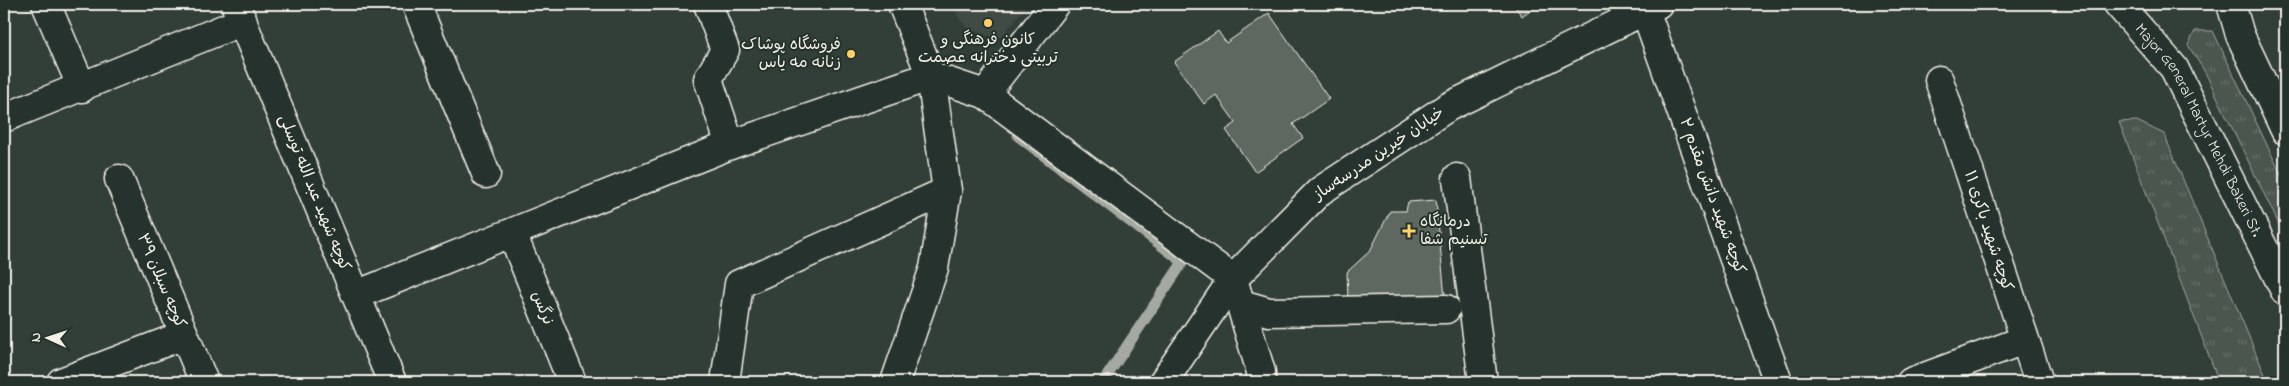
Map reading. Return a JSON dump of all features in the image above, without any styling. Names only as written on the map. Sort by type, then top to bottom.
[{"type":"street","points":[[46,4],[82,88]]},
{"type":"street","points":[[416,4],[486,174]]},
{"type":"street","points":[[708,4],[725,50],[708,79],[730,145]]},
{"type":"street","points":[[895,382],[934,268],[947,190],[931,76],[902,4]]},
{"type":"street","points":[[985,94],[1055,4]]},
{"type":"street","name":"Major General Martyr Mehdi Bakeri St.","points":[[2118,4],[2174,68],[2285,290]]},
{"type":"street","points":[[2231,4],[2240,35],[2285,130]]},
{"type":"street","name":"خیابان خیرین مدرسه‌ساز","points":[[1163,382],[1320,191],[1448,107],[1652,7]]},
{"type":"street","name":"کوچه شهید دانش مقدم ۲","points":[[1652,7],[1778,382]]},
{"type":"street","points":[[4,118],[82,88],[239,13]]},
{"type":"street","name":"کوچه شهید عبد الله توسلی","points":[[239,13],[392,382]]},
{"type":"street","points":[[356,295],[730,145],[931,76],[985,94],[1237,292],[1269,312],[1446,309]]},
{"type":"street","name":"کوچه شهید باکری ۱۱","points":[[1939,80],[2039,382]]},
{"type":"street","points":[[1458,178],[1484,382]]},
{"type":"street","name":"کوچه سبلان ۳۹","points":[[119,179],[204,382]]},
{"type":"street","points":[[725,382],[738,284],[947,190]]},
{"type":"street","name":"نرگس","points":[[512,233],[572,382]]},
{"type":"street","points":[[1237,292],[1261,372],[1261,382]]},
{"type":"street","points":[[61,382],[184,335]]},
{"type":"street","points":[[1911,382],[2024,340]]},
{"type":"shaded area","name":"کانون فرهنگی و تربیتی دخترانه عصمت","points":[[953,4],[1028,4],[1001,37],[993,37],[968,29],[958,17]]},
{"type":"green space","points":[[2195,31],[2213,31],[2285,183],[2285,237],[2205,72],[2188,45]]},
{"type":"green space","points":[[2137,121],[2164,134],[2268,382],[2219,382],[2119,122]]},
{"type":"building","points":[[1513,4],[1538,4],[1522,16]]},
{"type":"building","points":[[1269,13],[1329,99],[1293,124],[1303,138],[1255,172],[1226,130],[1236,123],[1216,95],[1204,104],[1174,62],[1218,31],[1226,43]]},
{"type":"building","name":"درمانگاه تسنیم شفا","points":[[1436,200],[1445,298],[1348,299],[1347,272],[1370,251],[1390,211],[1406,211],[1408,202]]},
{"type":"waterway","points":[[1018,136],[1183,262],[1103,382]]},
{"type":"place","name":"کانون فرهنگی و تربیتی دخترانه عصمت","points":[[988,23]]},
{"type":"place","name":"فروشگاه پوشاک زنانه مه یاس","points":[[851,54]]},
{"type":"place","name":"درمانگاه تسنیم شفا","points":[[1409,231]]}]
